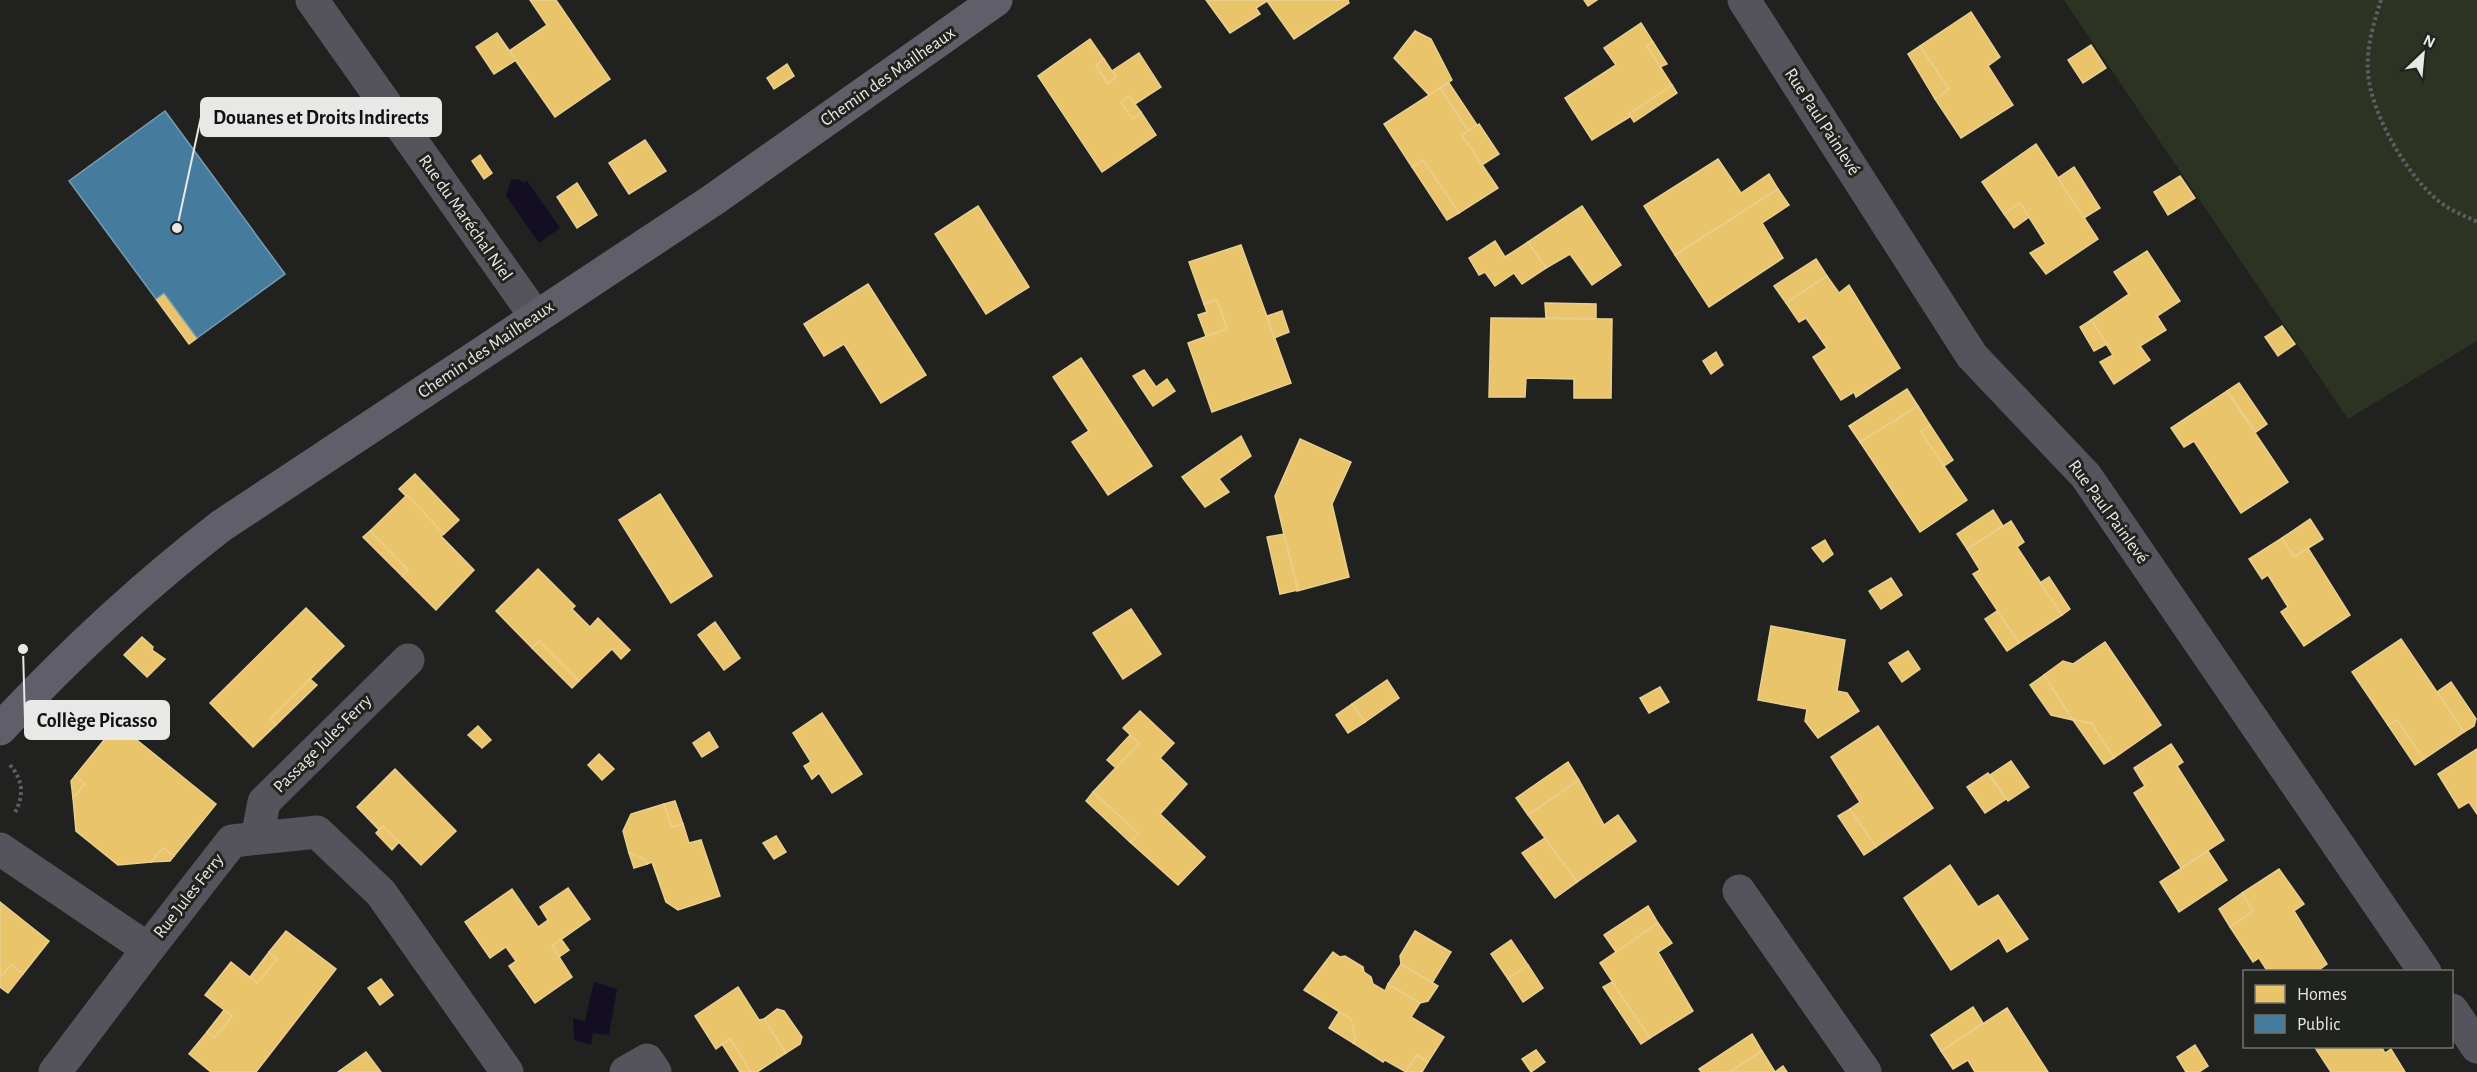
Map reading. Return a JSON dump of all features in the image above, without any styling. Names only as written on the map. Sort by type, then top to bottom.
[{"type":"street","name":"Rue du Maréchal Niel","points":[[312,0],[536,317]]},
{"type":"street","name":"Chemin des Mailheaux","points":[[2,743],[55,670],[183,555],[221,526],[713,200],[996,0]]},
{"type":"street","name":"Rue Paul Painlevé","points":[[1744,0],[1972,356],[2086,476],[2424,970]]},
{"type":"street","name":"Passage Jules Ferry","points":[[257,838],[264,802],[408,660]]},
{"type":"street","name":"Rue Jules Ferry","points":[[0,849],[148,949],[232,841],[317,832],[381,893],[507,1072]]},
{"type":"street","points":[[1738,891],[1865,1072]]},
{"type":"street","points":[[55,1072],[148,949]]},
{"type":"street","points":[[2453,1013],[2477,1047]]},
{"type":"street","points":[[626,1072],[647,1060],[655,1072]]},
{"type":"path","points":[[2381,0],[2372,28],[2368,72],[2379,118],[2413,175],[2443,205],[2477,222]]},
{"type":"path","points":[[2,743],[22,786],[22,800],[13,816]]},
{"type":"green space","points":[[2064,0],[2477,0],[2477,341],[2348,419]]},
{"type":"shaded area","points":[[518,179],[524,183],[527,181],[560,228],[539,243],[506,196],[511,180]]},
{"type":"shaded area","points":[[594,982],[617,989],[609,1035],[593,1033],[591,1045],[574,1040],[573,1018],[585,1021]]},
{"type":"building: Homes","points":[[530,0],[556,0],[610,79],[555,117],[509,51],[547,25]]},
{"type":"building: Homes","points":[[1206,0],[1348,0],[1349,3],[1294,39],[1267,1],[1256,8],[1260,14],[1230,33]]},
{"type":"building: Homes","points":[[1584,0],[1597,0],[1588,6]]},
{"type":"building: Homes","points":[[1971,12],[2000,57],[1988,66],[2013,105],[1961,138],[1935,99],[1949,89],[1920,46]]},
{"type":"building: Homes","points":[[1641,23],[1653,42],[1647,46],[1672,85],[1629,114],[1631,116],[1592,140],[1565,98],[1616,65],[1604,48]]},
{"type":"building: Homes","points":[[1415,31],[1431,39],[1452,80],[1429,95],[1394,58]]},
{"type":"building: Homes","points":[[497,33],[516,60],[494,74],[476,47]]},
{"type":"building: Homes","points":[[1090,39],[1104,59],[1096,65],[1108,84],[1116,77],[1112,71],[1139,53],[1161,87],[1135,104],[1129,96],[1121,102],[1132,119],[1141,112],[1156,135],[1102,172],[1038,76]]},
{"type":"building: Homes","points":[[1653,42],[1667,64],[1660,67],[1647,46]]},
{"type":"building: Homes","points":[[2091,45],[2106,68],[2083,83],[2068,60]]},
{"type":"building: Homes","points":[[1920,46],[1949,89],[1935,99],[1908,54]]},
{"type":"building: Homes","points":[[1104,59],[1116,77],[1108,84],[1096,65]]},
{"type":"building: Homes","points":[[787,64],[794,76],[774,89],[767,78]]},
{"type":"building: Homes","points":[[1449,83],[1477,125],[1468,131],[1440,88]]},
{"type":"building: Homes","points":[[1672,85],[1677,93],[1634,122],[1629,114]]},
{"type":"building: Homes","points":[[1440,88],[1468,131],[1462,135],[1498,188],[1459,213],[1423,160],[1412,167],[1384,124]]},
{"type":"building: Homes","points":[[1129,96],[1141,112],[1132,119],[1121,102]]},
{"type":"building: Homes","points":[[1479,124],[1499,154],[1482,165],[1462,135]]},
{"type":"building: Homes","points":[[645,140],[666,171],[629,194],[609,163]]},
{"type":"building: Homes","points":[[2036,144],[2098,239],[2046,274],[2030,253],[2046,244],[2020,203],[2004,214],[1982,182]]},
{"type":"building: Homes","points":[[480,155],[492,173],[484,179],[472,161]]},
{"type":"building: Homes","points":[[1718,159],[1741,193],[1769,174],[1778,189],[1675,255],[1644,206]]},
{"type":"building: Homes","points":[[1423,160],[1459,213],[1447,220],[1412,167]]},
{"type":"building: Homes","points":[[2074,167],[2100,208],[2084,218],[2058,178]]},
{"type":"building: Homes","points":[[2180,176],[2195,198],[2168,215],[2154,192]]},
{"type":"building: Homes","points":[[577,183],[597,215],[577,228],[557,197]]},
{"type":"building: Homes","points":[[1778,189],[1789,205],[1762,223],[1783,258],[1709,307],[1675,255]]},
{"type":"building: Homes","points":[[2020,203],[2029,217],[2014,228],[2004,214]]},
{"type":"building: Homes","points":[[978,206],[1029,287],[986,314],[935,234]]},
{"type":"building: Homes","points":[[1582,206],[1621,265],[1592,285],[1570,254],[1546,268],[1528,242]]},
{"type":"building: Homes","points":[[1495,241],[1505,257],[1528,242],[1546,268],[1522,284],[1514,273],[1495,286],[1485,272],[1479,275],[1469,258]]},
{"type":"building: Homes","points":[[1241,245],[1291,383],[1212,412],[1188,343],[1227,329],[1217,300],[1204,304],[1189,262]]},
{"type":"building: Homes","points":[[2147,251],[2180,301],[2157,316],[2166,330],[2140,346],[2150,360],[2114,384],[2100,362],[2113,355],[2091,320],[2129,294],[2114,272]]},
{"type":"building: Homes","points":[[1816,259],[1827,276],[1786,303],[1774,286]]},
{"type":"building: Homes","points":[[1827,276],[1839,293],[1849,285],[1900,368],[1856,397],[1854,392],[1841,400],[1813,357],[1827,348],[1806,318],[1799,322],[1786,303]]},
{"type":"building: Homes","points":[[868,284],[926,375],[881,403],[844,344],[824,356],[804,324]]},
{"type":"building: Homes","points":[[164,293],[197,338],[189,344],[156,299]]},
{"type":"building: Homes","points":[[1217,300],[1227,329],[1206,336],[1198,315],[1207,312],[1204,304]]},
{"type":"building: Homes","points":[[1545,303],[1596,304],[1596,319],[1546,318]]},
{"type":"building: Homes","points":[[1282,311],[1289,332],[1274,338],[1267,316]]},
{"type":"building: Homes","points":[[1491,318],[1612,319],[1611,398],[1574,398],[1574,379],[1526,378],[1525,397],[1489,397]]},
{"type":"building: Homes","points":[[2091,320],[2107,344],[2094,351],[2080,327]]},
{"type":"building: Homes","points":[[2282,326],[2295,344],[2278,356],[2265,337]]},
{"type":"building: Homes","points":[[1716,352],[1723,365],[1711,374],[1703,361]]},
{"type":"building: Homes","points":[[1081,358],[1152,466],[1108,495],[1072,442],[1089,431],[1053,377]]},
{"type":"building: Homes","points":[[1144,370],[1156,387],[1167,379],[1175,391],[1153,406],[1133,376]]},
{"type":"building: Homes","points":[[2239,383],[2267,424],[2256,432],[2227,391]]},
{"type":"building: Homes","points":[[1907,389],[1918,406],[1860,442],[1849,426]]},
{"type":"building: Homes","points":[[2227,391],[2288,482],[2241,513],[2194,441],[2184,447],[2171,428]]},
{"type":"building: Homes","points":[[1918,406],[1930,425],[1921,432],[1967,500],[1920,532],[1860,442]]},
{"type":"building: Homes","points":[[1930,425],[1953,460],[1944,466],[1921,432]]},
{"type":"building: Homes","points":[[1241,436],[1251,456],[1219,479],[1229,492],[1205,507],[1182,477]]},
{"type":"building: Homes","points":[[1300,439],[1351,462],[1332,504],[1349,577],[1297,591],[1275,496]]},
{"type":"building: Homes","points":[[415,474],[459,520],[444,534],[399,489]]},
{"type":"building: Homes","points":[[660,494],[712,576],[671,603],[619,520]]},
{"type":"building: Homes","points":[[407,495],[444,534],[441,536],[474,570],[436,610],[402,576],[408,570],[370,531]]},
{"type":"building: Homes","points":[[1993,510],[2003,526],[1967,549],[1957,534]]},
{"type":"building: Homes","points":[[2310,519],[2323,539],[2294,557],[2282,538]]},
{"type":"building: Homes","points":[[2011,521],[2024,542],[2017,547],[2062,615],[2019,643],[1973,574],[1980,570],[1967,549]]},
{"type":"building: Homes","points":[[370,531],[408,570],[402,576],[363,537]]},
{"type":"building: Homes","points":[[1284,534],[1298,590],[1280,594],[1267,537]]},
{"type":"building: Homes","points":[[2282,538],[2294,557],[2308,548],[2350,615],[2304,646],[2281,612],[2288,607],[2268,575],[2262,579],[2249,559]]},
{"type":"building: Homes","points":[[1825,540],[1833,554],[1823,562],[1812,548]]},
{"type":"building: Homes","points":[[538,569],[575,606],[572,609],[590,627],[598,618],[630,650],[621,659],[612,649],[579,681],[539,641],[532,648],[496,611]]},
{"type":"building: Homes","points":[[2049,577],[2070,609],[2062,615],[2040,583]]},
{"type":"building: Homes","points":[[1891,578],[1902,595],[1881,609],[1869,591]]},
{"type":"building: Homes","points":[[306,608],[344,646],[270,719],[276,725],[253,747],[210,703]]},
{"type":"building: Homes","points":[[1131,609],[1161,654],[1123,679],[1093,633]]},
{"type":"building: Homes","points":[[1997,611],[2019,643],[2007,651],[1985,619]]},
{"type":"building: Homes","points":[[715,622],[740,658],[724,670],[698,635]]},
{"type":"building: Homes","points":[[1771,626],[1845,640],[1837,691],[1847,693],[1859,711],[1818,738],[1805,721],[1807,709],[1758,700]]},
{"type":"building: Homes","points":[[142,637],[153,647],[152,650],[165,659],[147,677],[124,655]]},
{"type":"building: Homes","points":[[2401,639],[2464,732],[2424,759],[2397,720],[2388,725],[2352,672]]},
{"type":"building: Homes","points":[[539,641],[579,681],[572,688],[532,648]]},
{"type":"building: Homes","points":[[2105,642],[2161,725],[2114,758],[2091,723],[2073,720],[2044,675],[2063,661],[2073,664]]},
{"type":"building: Homes","points":[[1908,651],[1920,669],[1902,682],[1889,663]]},
{"type":"building: Homes","points":[[2044,675],[2073,720],[2051,715],[2030,685]]},
{"type":"building: Homes","points":[[310,679],[317,685],[276,725],[270,719]]},
{"type":"building: Homes","points":[[1387,680],[1399,698],[1365,722],[1352,704]]},
{"type":"building: Homes","points":[[2451,682],[2476,719],[2474,726],[2464,732],[2437,692]]},
{"type":"building: Homes","points":[[1660,687],[1669,702],[1649,713],[1640,698]]},
{"type":"building: Homes","points":[[1352,704],[1365,722],[1348,733],[1336,715]]},
{"type":"building: Homes","points":[[1140,711],[1174,743],[1160,758],[1187,784],[1160,814],[1205,857],[1178,885],[1130,842],[1139,834],[1093,792],[1139,743],[1123,728]]},
{"type":"building: Homes","points":[[822,713],[862,774],[832,793],[819,773],[812,779],[804,766],[811,762],[793,733]]},
{"type":"building: Homes","points":[[2073,720],[2091,723],[2114,758],[2104,764]]},
{"type":"building: Homes","points":[[2397,720],[2424,759],[2415,765],[2388,725]]},
{"type":"building: Homes","points":[[117,724],[216,804],[174,856],[163,848],[151,862],[118,865],[76,831],[73,798],[85,784],[75,776]]},
{"type":"building: Homes","points":[[478,726],[491,740],[482,748],[468,735]]},
{"type":"building: Homes","points":[[1878,726],[1933,808],[1876,847],[1850,809],[1860,802],[1831,757]]},
{"type":"building: Homes","points":[[709,732],[718,747],[702,757],[693,743]]},
{"type":"building: Homes","points":[[1130,735],[1139,743],[1116,768],[1107,760]]},
{"type":"building: Homes","points":[[2171,744],[2183,762],[2177,766],[2224,840],[2181,868],[2134,793],[2145,786],[2134,768]]},
{"type":"building: Homes","points":[[2477,749],[2477,814],[2469,802],[2459,808],[2438,774]]},
{"type":"building: Homes","points":[[599,754],[614,769],[602,780],[588,765]]},
{"type":"building: Homes","points":[[2011,761],[2029,787],[2008,801],[1990,775]]},
{"type":"building: Homes","points":[[1568,762],[1579,780],[1528,815],[1516,798]]},
{"type":"building: Homes","points":[[395,769],[456,831],[421,865],[383,826],[379,830],[357,807]]},
{"type":"building: Homes","points":[[1988,773],[2006,799],[1985,813],[1967,787]]},
{"type":"building: Homes","points":[[75,776],[85,784],[73,798],[71,781]]},
{"type":"building: Homes","points":[[1579,780],[1604,825],[1618,815],[1636,841],[1577,882],[1528,815]]},
{"type":"building: Homes","points":[[1093,792],[1139,834],[1130,842],[1086,801]]},
{"type":"building: Homes","points":[[675,801],[683,824],[672,827],[664,804]]},
{"type":"building: Homes","points":[[664,804],[672,827],[683,824],[689,843],[701,840],[720,896],[678,910],[666,902],[652,862],[647,864],[645,859],[629,853],[623,831],[631,814]]},
{"type":"building: Homes","points":[[1850,809],[1876,847],[1864,855],[1838,816]]},
{"type":"building: Homes","points":[[383,826],[399,842],[392,850],[376,833]]},
{"type":"building: Homes","points":[[776,836],[786,852],[774,859],[763,843]]},
{"type":"building: Homes","points":[[1545,838],[1577,882],[1555,898],[1522,853]]},
{"type":"building: Homes","points":[[163,848],[174,856],[170,861],[151,862]]},
{"type":"building: Homes","points":[[2208,851],[2227,880],[2179,912],[2160,882]]},
{"type":"building: Homes","points":[[629,853],[645,859],[647,864],[634,868]]},
{"type":"building: Homes","points":[[1950,865],[1978,907],[1998,895],[2028,939],[2007,952],[1999,938],[1951,970],[1904,898]]},
{"type":"building: Homes","points":[[2279,869],[2304,904],[2294,911],[2327,964],[2319,970],[2267,970],[2259,958],[2253,962],[2230,927],[2253,911],[2242,893]]},
{"type":"building: Homes","points":[[568,888],[590,919],[552,946],[572,977],[535,1003],[509,966],[516,961],[506,947],[490,958],[465,922],[512,889],[538,927],[548,920],[540,907]]},
{"type":"building: Homes","points":[[2242,893],[2253,911],[2230,927],[2219,909]]},
{"type":"building: Homes","points":[[0,902],[49,941],[23,974],[11,965],[0,978]]},
{"type":"building: Homes","points":[[1648,906],[1658,923],[1616,952],[1604,935]]},
{"type":"building: Homes","points":[[1658,923],[1672,943],[1658,952],[1693,1011],[1650,1038],[1600,963]]},
{"type":"building: Homes","points":[[286,931],[336,969],[256,1072],[211,1072],[189,1054],[207,1032],[214,1038],[232,1016],[205,995],[231,962],[257,983],[277,959],[269,952]]},
{"type":"building: Homes","points":[[1415,931],[1451,952],[1432,983],[1401,964],[1400,956]]},
{"type":"building: Homes","points":[[561,939],[569,950],[559,957],[552,946]]},
{"type":"building: Homes","points":[[1511,940],[1528,965],[1508,979],[1491,954]]},
{"type":"building: Homes","points":[[269,952],[277,959],[257,983],[250,977]]},
{"type":"building: Homes","points":[[1333,952],[1363,967],[1364,972],[1371,977],[1373,984],[1385,991],[1388,984],[1420,1003],[1411,1017],[1444,1037],[1428,1062],[1417,1055],[1406,1072],[1385,1060],[1383,1062],[1353,1043],[1355,1039],[1351,1019],[1304,990]]},
{"type":"building: Homes","points":[[1401,964],[1438,986],[1428,1001],[1420,1003],[1388,984]]},
{"type":"building: Homes","points":[[11,965],[23,974],[8,993],[0,987],[0,978]]},
{"type":"building: Homes","points":[[1528,965],[1543,988],[1523,1002],[1508,979]]},
{"type":"building: Homes","points":[[381,979],[393,995],[380,1005],[368,988]]},
{"type":"building: Homes","points":[[1612,982],[1650,1038],[1641,1044],[1603,987]]},
{"type":"building: Homes","points":[[738,987],[759,1020],[764,1019],[786,1053],[757,1072],[751,1072],[730,1039],[716,1049],[695,1016]]},
{"type":"building: Homes","points":[[1973,1007],[1983,1023],[1941,1051],[1931,1035]]},
{"type":"building: Homes","points":[[2007,1008],[2048,1072],[1975,1072],[1968,1060],[1953,1069],[1941,1051]]},
{"type":"building: Homes","points":[[777,1009],[784,1011],[802,1037],[800,1044],[786,1053],[764,1019]]},
{"type":"building: Homes","points":[[224,1010],[232,1016],[214,1038],[207,1032]]},
{"type":"building: Homes","points":[[1339,1012],[1351,1019],[1355,1039],[1353,1043],[1329,1028]]},
{"type":"building: Homes","points":[[1752,1034],[1762,1051],[1730,1072],[1701,1072],[1699,1069]]},
{"type":"building: Homes","points":[[730,1039],[751,1072],[740,1072],[722,1044]]},
{"type":"building: Homes","points":[[2195,1045],[2208,1066],[2199,1072],[2186,1072],[2177,1057]]},
{"type":"building: Homes","points":[[2315,1048],[2382,1048],[2385,1053],[2391,1049],[2405,1072],[2331,1072]]},
{"type":"building: Homes","points":[[1536,1050],[1545,1062],[1531,1072],[1522,1059]]},
{"type":"building: Homes","points":[[1762,1051],[1775,1072],[1730,1072]]},
{"type":"building: Homes","points":[[366,1052],[381,1072],[338,1072]]},
{"type":"building: Homes","points":[[1417,1055],[1428,1062],[1422,1072],[1406,1072]]},
{"type":"building: Homes","points":[[1783,1066],[1787,1072],[1775,1072]]},
{"type":"building: Public","points":[[165,111],[285,274],[197,338],[164,293],[156,299],[69,181]]},
{"type":"place","name":"Douanes et Droits Indirects","points":[[177,228]]},
{"type":"place","name":"Collège Picasso","points":[[23,649]]}]
